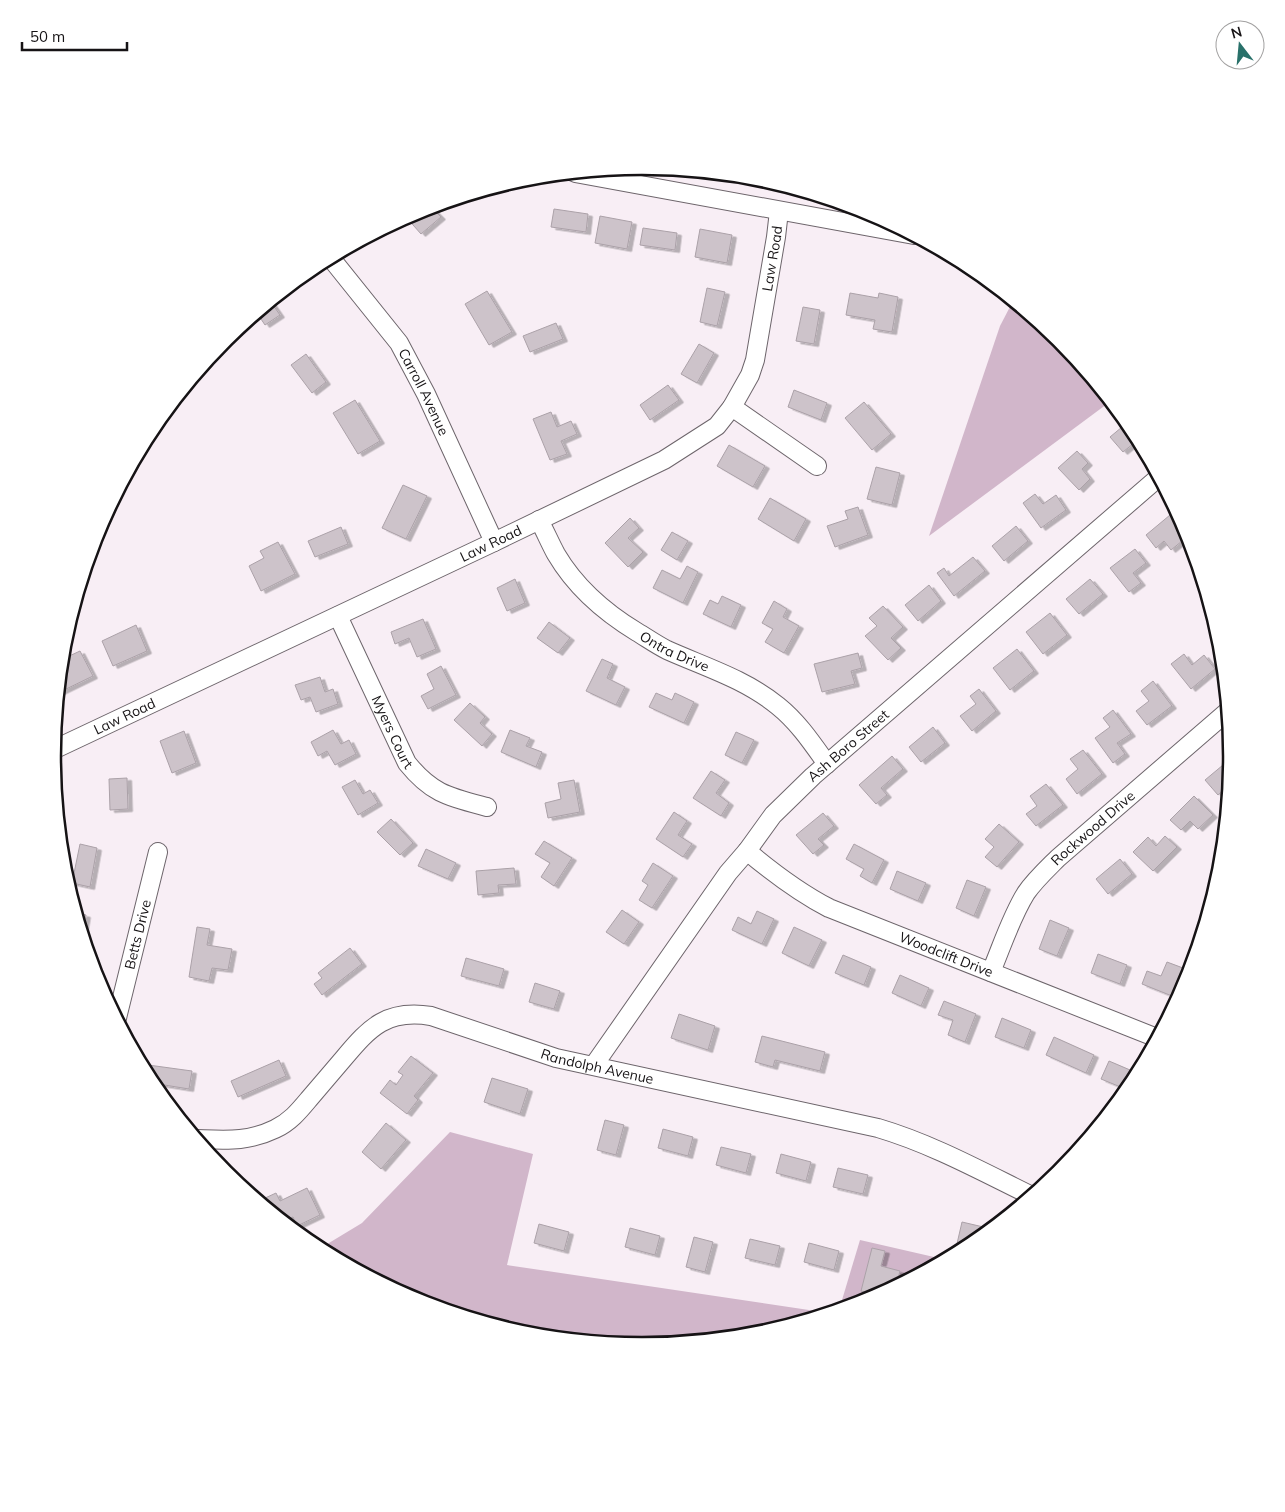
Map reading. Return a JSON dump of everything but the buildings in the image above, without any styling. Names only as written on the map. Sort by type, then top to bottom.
[{"type":"street","points":[[596,177],[891,231]]},
{"type":"street","name":"Law Road","points":[[61,746],[655,464],[681,450],[717,426],[732,407],[750,375],[755,360],[779,211]]},
{"type":"street","name":"Carroll Avenue","points":[[335,263],[399,343],[409,359],[494,542]]},
{"type":"street","points":[[732,407],[817,466]]},
{"type":"street","name":"Ash Boro Street","points":[[594,1065],[728,873],[773,816],[827,764],[1154,481]]},
{"type":"street","name":"Ontra Drive","points":[[539,520],[556,554],[573,579],[592,600],[607,612],[665,649],[720,672],[777,705],[792,717],[827,764]]},
{"type":"street","name":"Myers Court","points":[[338,616],[406,763],[419,778],[434,790],[452,798],[486,807]]},
{"type":"street","name":"Rockwood Drive","points":[[991,972],[1016,911],[1037,879],[1058,858],[1223,716]]},
{"type":"street","name":"Woodclift Drive","points":[[746,851],[812,899],[829,908],[1152,1036]]},
{"type":"street","name":"Betts Drive","points":[[119,1009],[158,852]]},
{"type":"street","name":"Randolph Avenue","points":[[205,1139],[240,1140],[259,1136],[277,1128],[293,1118],[368,1032],[384,1021],[412,1014],[430,1016],[556,1058],[878,1128],[932,1147],[1026,1193]]},
{"type":"shaded area","points":[[1010,306],[1054,345],[1106,405],[929,536],[1000,326]]},
{"type":"shaded area","points":[[450,1132],[533,1154],[507,1265],[814,1311],[756,1326],[681,1336],[604,1336],[529,1326],[492,1317],[420,1293],[385,1277],[328,1244],[362,1223]]},
{"type":"shaded area","points":[[860,1240],[936,1257],[900,1277],[842,1301]]}]
